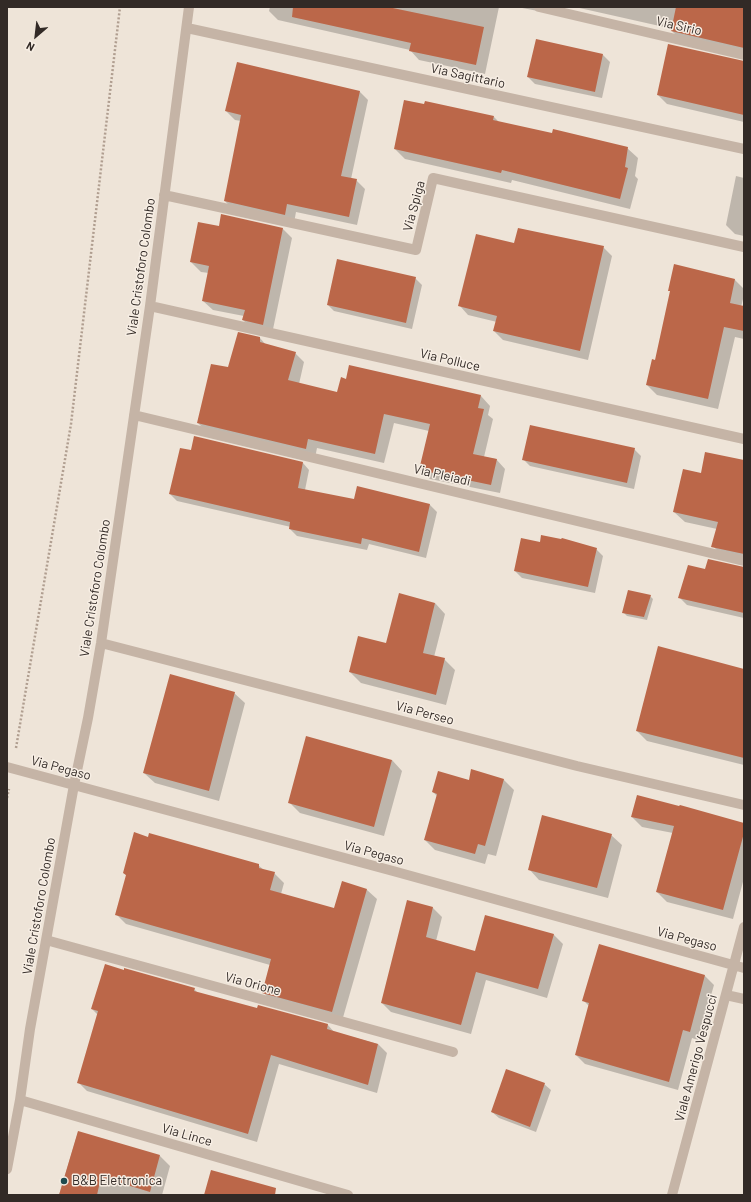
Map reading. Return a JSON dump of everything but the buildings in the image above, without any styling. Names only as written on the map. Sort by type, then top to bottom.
[{"type":"street","name":"Viale Cristoforo Colombo","points":[[7,1169],[20,1100],[30,1028],[74,786],[88,718],[100,642],[150,306],[189,7]]},
{"type":"street","name":"Via Sirio","points":[[539,7],[744,55]]},
{"type":"street","name":"Via Sagittario","points":[[187,28],[744,149]]},
{"type":"street","name":"Via Spiga","points":[[164,195],[416,250],[433,178],[744,247]]},
{"type":"street","name":"Via Polluce","points":[[150,306],[744,439]]},
{"type":"street","name":"Via Pleiadi","points":[[134,415],[744,561]]},
{"type":"street","name":"Via Perseo","points":[[100,642],[577,766],[744,805]]},
{"type":"street","name":"Via Pegaso","points":[[7,767],[378,867],[739,967]]},
{"type":"street","name":"Viale Amerigo Vespucci","points":[[672,1195],[726,995],[739,967],[744,927]]},
{"type":"street","name":"Via Orione","points":[[46,940],[453,1052]]},
{"type":"street","points":[[726,995],[744,999]]},
{"type":"street","name":"Via Lince","points":[[20,1100],[348,1195]]},
{"type":"path","points":[[15,754],[71,424],[120,7]]},
{"type":"path","points":[[7,798],[8,792]]},
{"type":"place","name":"B&B Elettronica","points":[[64,1181]]}]
